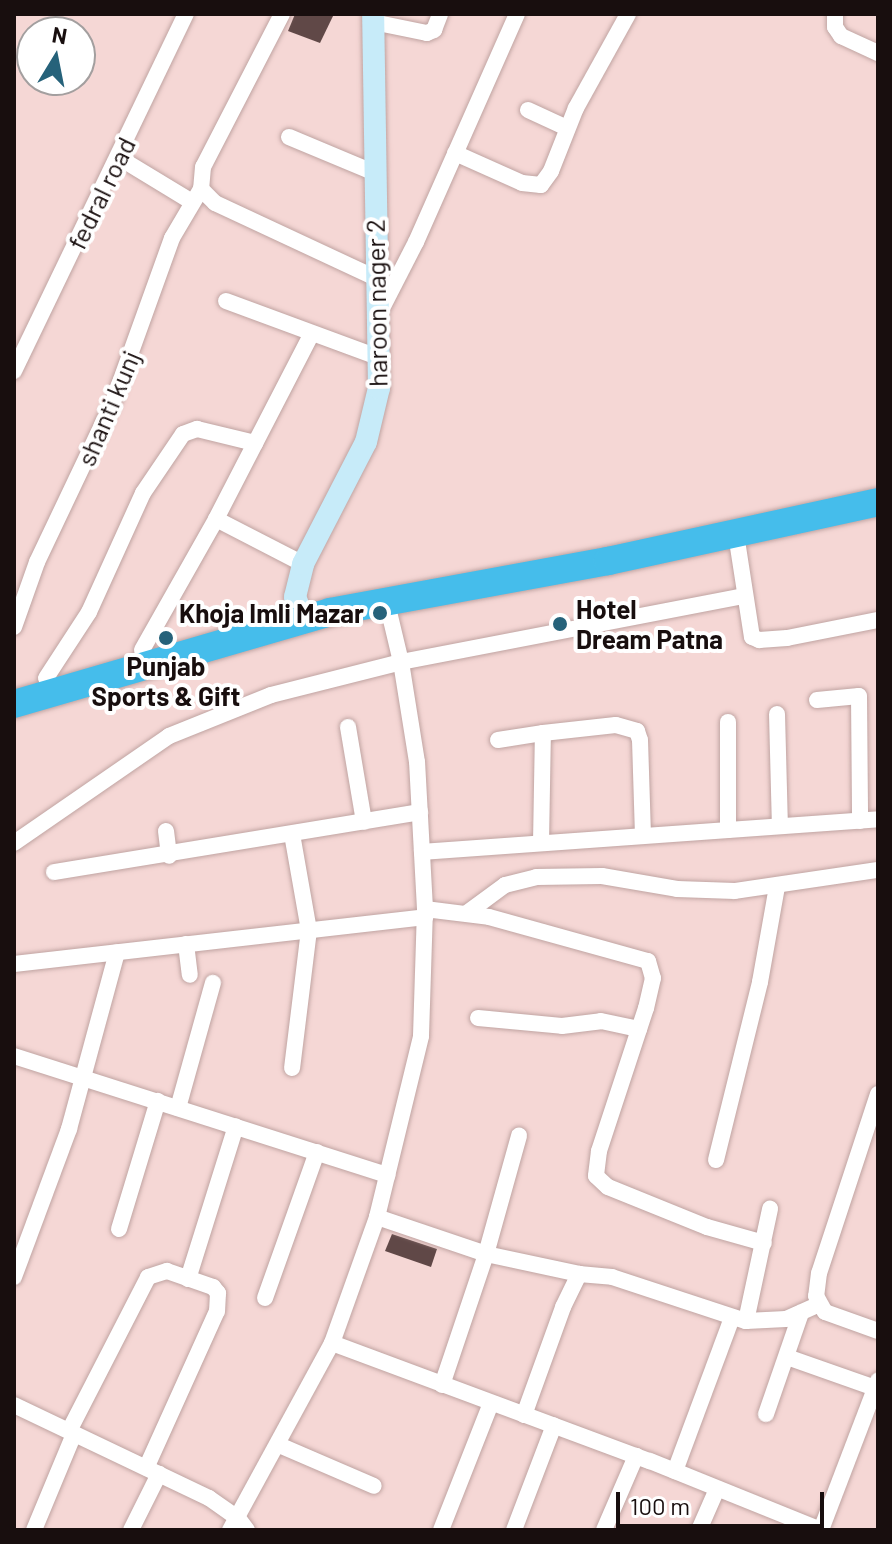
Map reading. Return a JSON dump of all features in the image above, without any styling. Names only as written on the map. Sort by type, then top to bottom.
[{"type":"highway","points":[[14,704],[383,584],[605,545],[878,486]]},
{"type":"highway","points":[[14,688],[142,650],[300,613],[736,534],[878,502]]},
{"type":"street","name":"fedral road","points":[[14,371],[186,14]]},
{"type":"street","name":"shanti kunj","points":[[14,627],[37,562],[113,402],[172,238],[196,196],[203,167],[282,14]]},
{"type":"street","points":[[373,18],[427,33],[434,30],[440,14]]},
{"type":"street","points":[[376,319],[517,14]]},
{"type":"street","points":[[455,153],[522,183],[541,185],[551,171],[567,128],[628,14]]},
{"type":"street","points":[[835,14],[835,27],[841,36],[878,53]]},
{"type":"street","name":"haroon nager 2","points":[[300,613],[295,597],[303,564],[366,442],[379,388],[373,18]]},
{"type":"street","points":[[528,110],[567,128]]},
{"type":"street","points":[[289,137],[375,173]]},
{"type":"street","points":[[118,157],[376,278]]},
{"type":"street","points":[[226,301],[377,357]]},
{"type":"street","points":[[142,650],[216,519],[311,335]]},
{"type":"street","points":[[46,678],[89,612],[143,493],[183,434],[197,429],[255,443]]},
{"type":"street","points":[[216,519],[303,564]]},
{"type":"street","points":[[736,534],[749,632],[759,640],[787,638],[878,620]]},
{"type":"street","points":[[14,843],[169,736],[271,695],[401,662],[744,596]]},
{"type":"street","points":[[14,1405],[209,1498],[238,1526],[332,1343],[377,1217],[421,1036],[425,913],[420,812],[415,751],[401,662],[386,599]]},
{"type":"street","points":[[817,700],[859,696],[860,821]]},
{"type":"street","points":[[777,714],[780,826]]},
{"type":"street","points":[[728,722],[728,830]]},
{"type":"street","points":[[498,740],[616,725],[637,731],[643,836]]},
{"type":"street","points":[[348,727],[364,822]]},
{"type":"street","points":[[541,843],[543,733]]},
{"type":"street","points":[[54,872],[169,856],[420,812]]},
{"type":"street","points":[[422,852],[878,819]]},
{"type":"street","points":[[166,831],[169,856]]},
{"type":"street","points":[[292,834],[309,930],[292,1068]]},
{"type":"street","points":[[467,913],[505,885],[551,875],[602,876],[704,890],[777,887],[878,870]]},
{"type":"street","points":[[716,1160],[760,982],[777,887]]},
{"type":"street","points":[[14,964],[309,930],[425,913],[467,913],[648,961],[653,978],[599,1151],[596,1176],[608,1187],[707,1227],[764,1243]]},
{"type":"street","points":[[186,944],[190,975]]},
{"type":"street","points":[[14,1277],[18,1256],[84,1077],[117,952]]},
{"type":"street","points":[[178,1108],[213,983]]},
{"type":"street","points":[[478,1018],[540,1026],[577,1026],[601,1021],[639,1029]]},
{"type":"street","points":[[14,1056],[388,1175]]},
{"type":"street","points":[[818,1305],[819,1273],[878,1094]]},
{"type":"street","points":[[119,1229],[158,1101]]},
{"type":"street","points":[[188,1279],[236,1126]]},
{"type":"street","points":[[442,1385],[486,1254],[519,1136]]},
{"type":"street","points":[[265,1298],[317,1152]]},
{"type":"street","points":[[675,1471],[739,1320],[764,1243],[770,1209]]},
{"type":"street","points":[[377,1217],[486,1254],[579,1274],[612,1277],[739,1320],[774,1321],[818,1305]]},
{"type":"street","points":[[34,1530],[71,1433],[148,1277],[167,1271],[218,1293],[217,1311],[131,1530]]},
{"type":"street","points":[[524,1415],[563,1307],[579,1274]]},
{"type":"street","points":[[818,1305],[837,1317],[878,1331]]},
{"type":"street","points":[[766,1414],[801,1313]]},
{"type":"street","points":[[332,1343],[675,1471],[797,1526],[821,1530],[877,1384],[787,1357]]},
{"type":"street","points":[[441,1530],[491,1403]]},
{"type":"street","points":[[514,1530],[554,1425]]},
{"type":"street","points":[[279,1445],[374,1486]]},
{"type":"street","points":[[604,1530],[636,1456]]},
{"type":"street","points":[[699,1530],[717,1489]]},
{"type":"building","points":[[295,14],[334,14],[320,43],[288,31]]},
{"type":"building","points":[[392,1234],[437,1249],[431,1267],[385,1251]]},
{"type":"place","name":"Khoja Imli Mazar","points":[[380,613]]},
{"type":"place","name":"Hotel Dream Patna","points":[[560,624]]},
{"type":"place","name":"Punjab Sports & Gift","points":[[166,638]]}]
